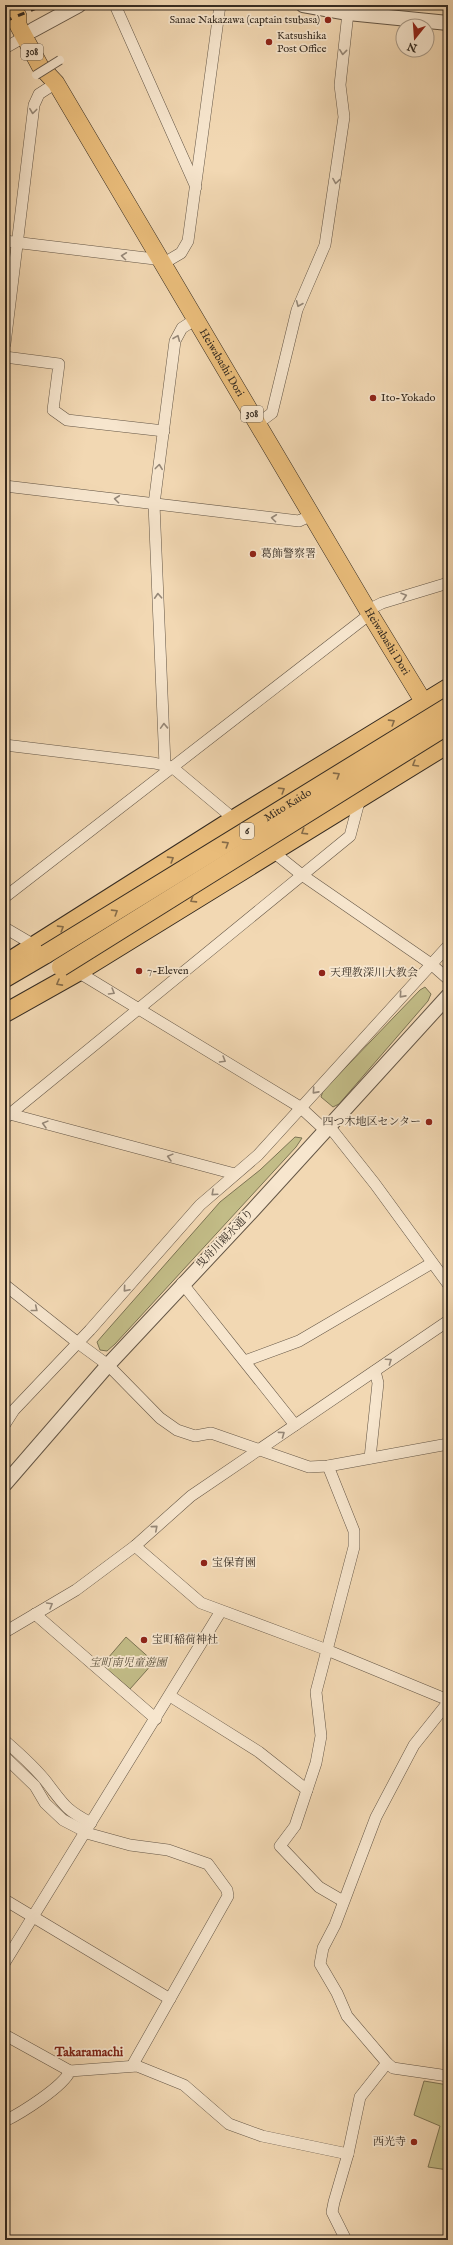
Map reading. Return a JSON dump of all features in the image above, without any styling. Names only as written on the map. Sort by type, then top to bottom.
[{"type":"highway","points":[[5,964],[40,949],[234,819],[448,688]]},
{"type":"highway","name":"Mito Kaido","points":[[40,949],[448,707]]},
{"type":"highway","name":"Mito Kaido","points":[[5,1002],[448,725]]},
{"type":"highway","points":[[5,1013],[78,972],[360,797],[448,745]]},
{"type":"highway","name":"6","points":[[5,978],[40,949]]},
{"type":"main road","name":"Heiwabashi Dori","points":[[14,10],[18,25],[28,34],[40,66],[56,83],[369,612],[425,702],[448,745]]},
{"type":"street","points":[[5,48],[79,5]]},
{"type":"street","points":[[115,5],[196,187]]},
{"type":"street","points":[[5,241],[163,262],[175,257],[186,247],[196,187],[220,5]]},
{"type":"street","points":[[303,5],[348,13],[448,23]]},
{"type":"street","points":[[257,424],[272,413],[297,310],[325,245],[344,117],[340,85],[348,13]]},
{"type":"street","points":[[36,75],[60,60]]},
{"type":"street","points":[[5,344],[34,105],[39,94],[56,83]]},
{"type":"street","points":[[168,766],[154,504],[175,341],[182,328],[196,319]]},
{"type":"street","points":[[5,357],[59,364],[53,410],[66,420],[164,431]]},
{"type":"street","points":[[5,486],[299,521],[312,515]]},
{"type":"street","points":[[5,897],[168,766],[369,612],[382,603],[448,583]]},
{"type":"street","points":[[5,745],[168,766],[234,819]]},
{"type":"street","points":[[7,1115],[350,836],[360,797]]},
{"type":"street","points":[[272,851],[302,875],[431,964],[448,979]]},
{"type":"street","points":[[5,928],[40,949]]},
{"type":"street","points":[[5,1424],[14,1410],[78,1343],[200,1205],[258,1155],[300,1107],[448,946]]},
{"type":"street","points":[[78,972],[300,1107],[327,1128],[448,1284]]},
{"type":"street","name":"曳舟川親水通り","points":[[5,1484],[108,1365],[182,1283],[253,1210],[448,996]]},
{"type":"street","points":[[7,1115],[235,1174]]},
{"type":"street","points":[[245,1361],[299,1341],[432,1263]]},
{"type":"street","points":[[182,1283],[295,1425]]},
{"type":"street","points":[[5,1285],[108,1365],[160,1418],[177,1430],[195,1436],[211,1433],[309,1468],[328,1466],[448,1444]]},
{"type":"street","points":[[5,1632],[76,1590],[135,1546],[192,1496],[448,1321]]},
{"type":"street","points":[[370,1458],[378,1383],[375,1371]]},
{"type":"street","points":[[328,1466],[354,1531],[354,1547],[316,1692],[321,1736],[316,1763],[295,1826],[280,1846],[319,1887],[342,1901]]},
{"type":"street","points":[[135,1546],[201,1603],[448,1699],[446,1705],[414,1745],[376,1817],[342,1901],[335,1925],[323,1948],[320,1964],[337,1993],[347,2016],[387,2063],[393,2068],[448,2076]]},
{"type":"street","points":[[5,1962],[156,1719],[221,1611]]},
{"type":"street","points":[[36,1614],[156,1719]]},
{"type":"street","points":[[170,1696],[259,1752],[307,1790]]},
{"type":"street","points":[[5,1741],[48,1784],[59,1801],[88,1827]]},
{"type":"street","points":[[5,1757],[35,1786],[52,1810],[63,1820],[88,1827],[130,1845],[168,1850],[208,1864],[227,1890],[228,1896],[132,2066]]},
{"type":"street","points":[[5,1900],[170,2000]]},
{"type":"street","points":[[5,2035],[70,2071],[138,2066],[184,2085],[229,2124],[262,2136],[348,2154]]},
{"type":"street","points":[[346,2240],[332,2212],[348,2154],[360,2097],[387,2063]]},
{"type":"street","points":[[5,2121],[19,2114],[43,2096],[67,2077],[70,2071]]},
{"type":"green space","points":[[425,987],[431,994],[428,1001],[339,1104],[333,1107],[321,1097],[323,1091],[420,990]]},
{"type":"green space","points":[[295,1137],[302,1138],[296,1147],[115,1344],[107,1351],[100,1350],[97,1342],[220,1202],[260,1170]]},
{"type":"green space","name":"宝町南児童遊園","points":[[126,1637],[154,1662],[130,1689],[102,1665]]},
{"type":"green space","points":[[424,2081],[448,2085],[448,2170],[428,2167],[440,2126],[414,2115]]},
{"type":"railway","points":[[5,21],[44,5]]},
{"type":"place","name":"Sanae Nakazawa (captain tsubasa)","points":[[328,20]]},
{"type":"place","name":"Katsushika Post Office","points":[[269,42]]},
{"type":"place","name":"Ito-Yokado","points":[[373,398]]},
{"type":"place","name":"葛飾警察署","points":[[253,554]]},
{"type":"place","name":"7-Eleven","points":[[139,971]]},
{"type":"place","name":"天理教深川大教会","points":[[322,973]]},
{"type":"place","name":"四つ木地区センター","points":[[429,1122]]},
{"type":"place","name":"宝保育園","points":[[204,1563]]},
{"type":"place","name":"宝町稲荷神社","points":[[144,1640]]},
{"type":"place","name":"西光寺","points":[[414,2142]]},
{"type":"district","name":"Takaramachi","points":[[89,2052]]}]
